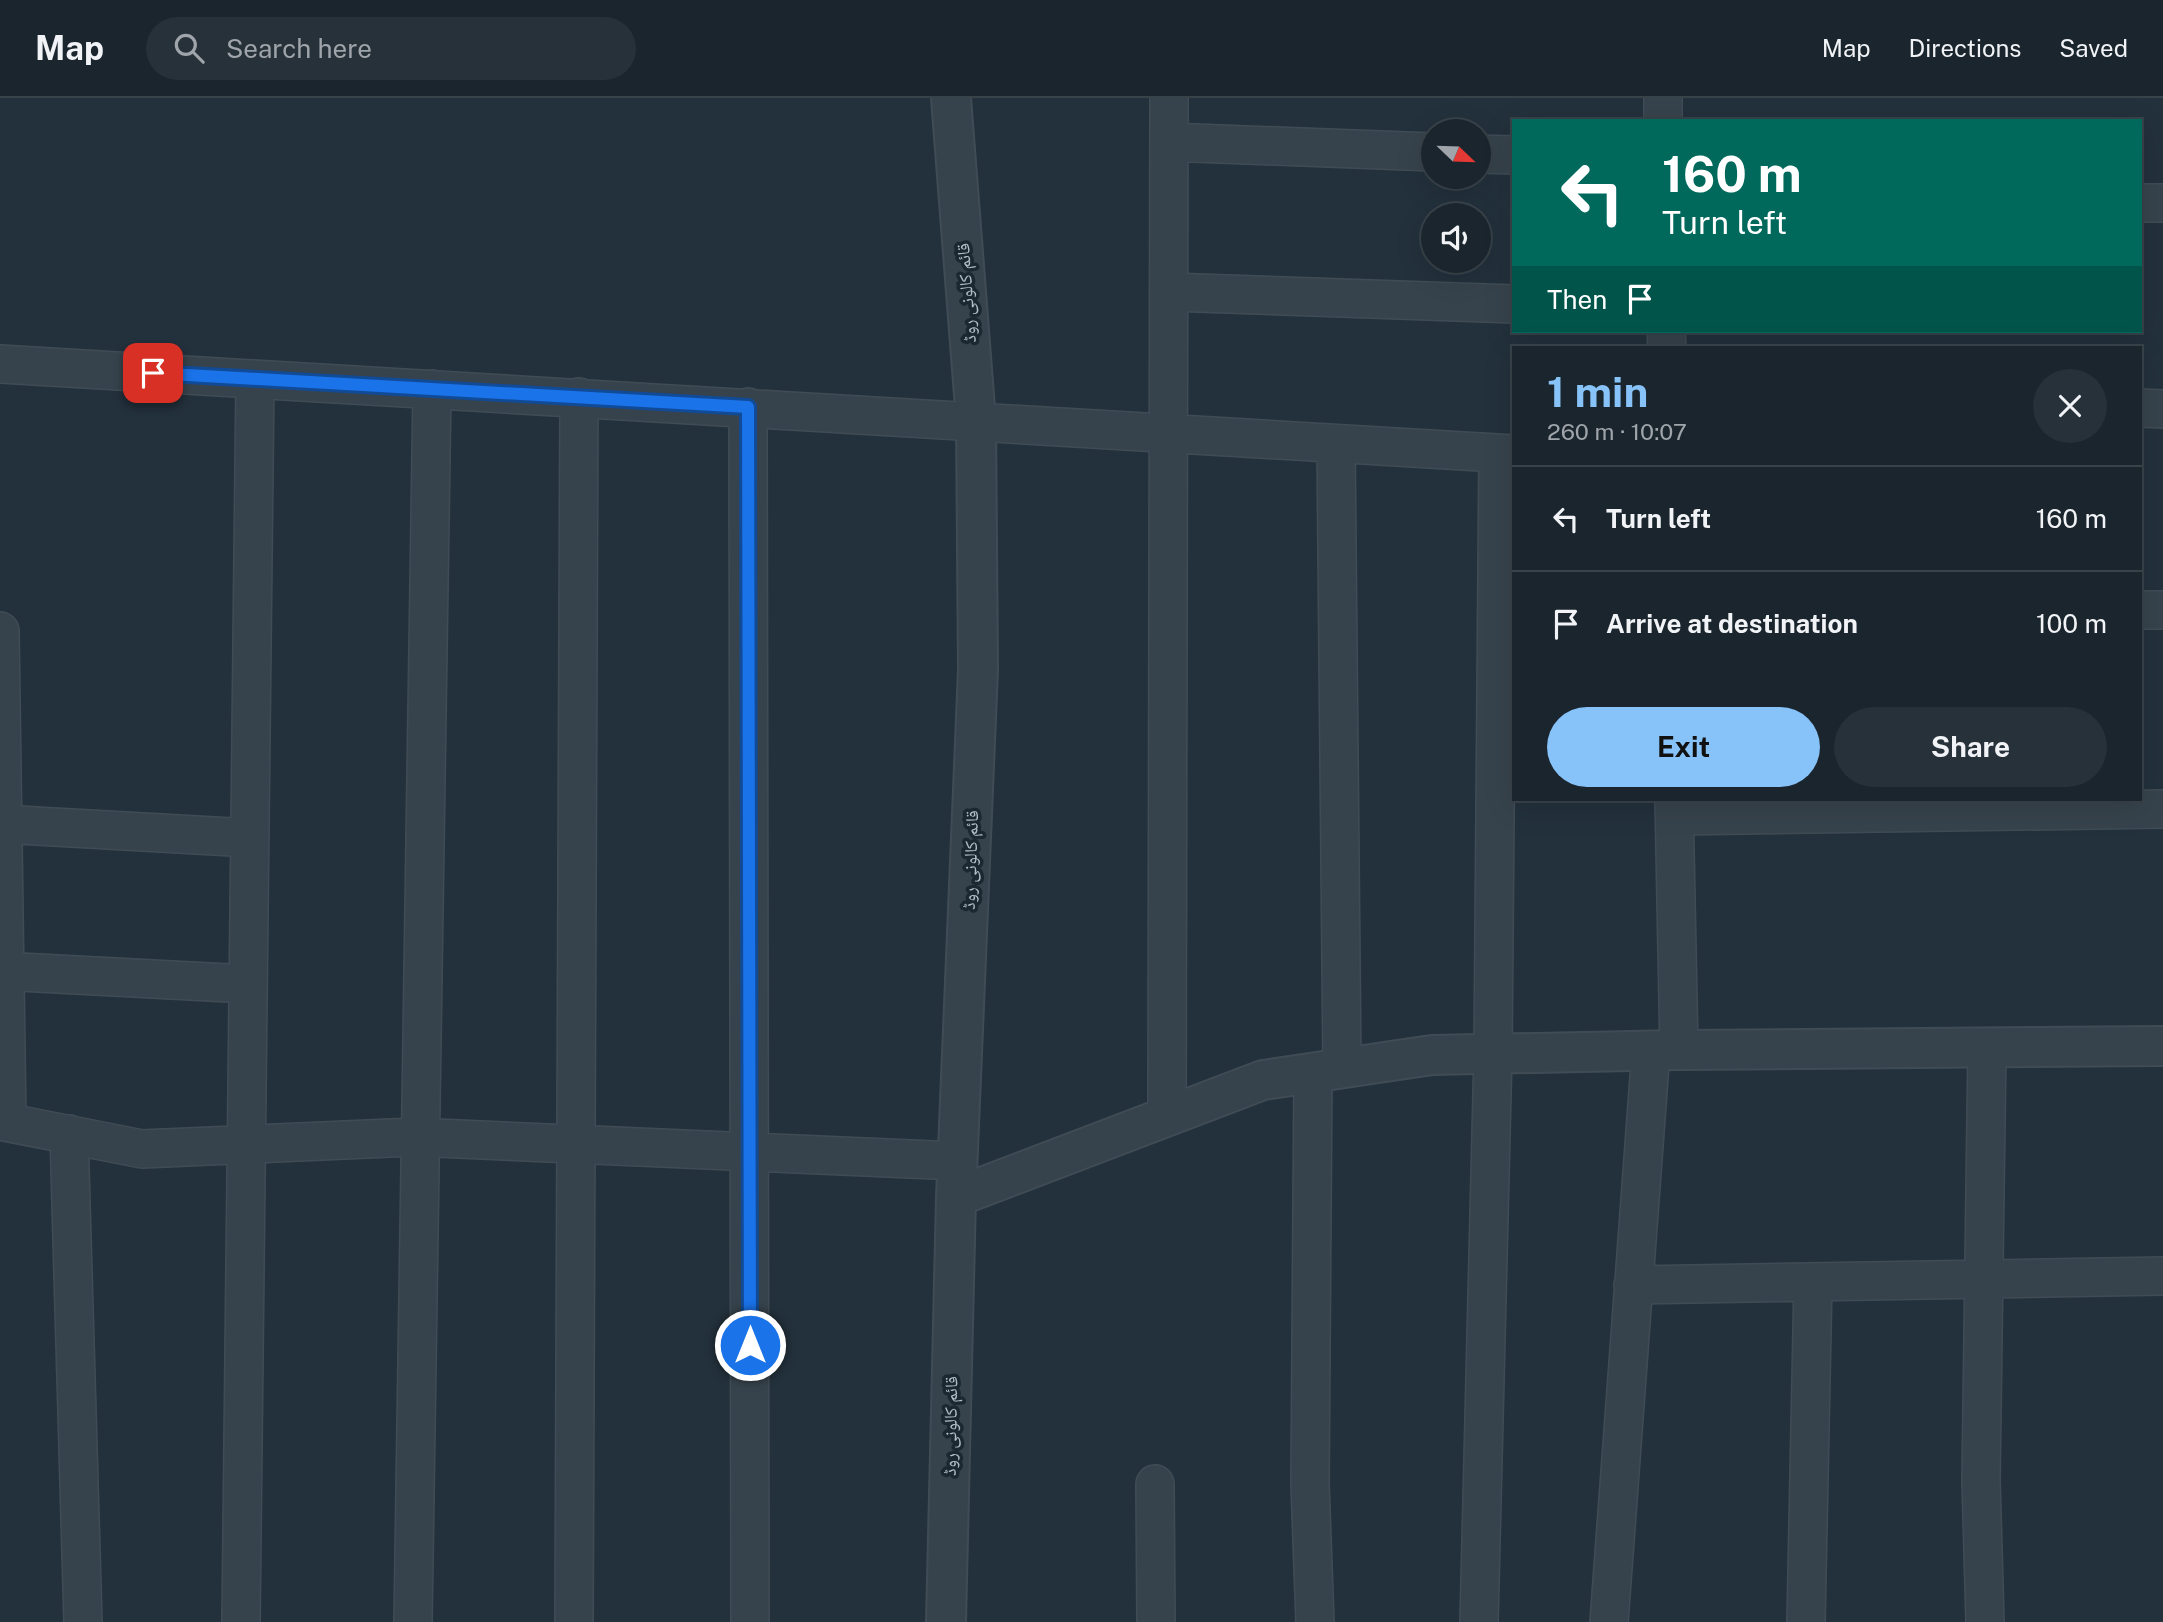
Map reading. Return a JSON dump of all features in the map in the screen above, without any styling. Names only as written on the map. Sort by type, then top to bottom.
[{"type":"street","name":"قائم کالونی روڈ","points":[[946,1622],[957,1179],[978,670],[976,421],[951,98]]},
{"type":"street","points":[[1167,1117],[1169,98]]},
{"type":"street","points":[[1663,98],[1663,119]]},
{"type":"street","points":[[1169,142],[1421,152]]},
{"type":"street","points":[[1491,154],[1512,155]]},
{"type":"street","points":[[2142,203],[2163,203]]},
{"type":"street","points":[[1169,292],[1512,304]]},
{"type":"street","points":[[0,364],[1506,454],[1479,1622]]},
{"type":"street","points":[[240,1622],[255,379]]},
{"type":"street","points":[[412,1622],[432,389]]},
{"type":"street","points":[[574,1622],[579,397]]},
{"type":"street","points":[[748,407],[750,1622]]},
{"type":"street","points":[[2142,408],[2163,408]]},
{"type":"street","points":[[1315,1622],[1310,1484],[1327,1070],[1336,444]]},
{"type":"street","points":[[2142,610],[2163,610]]},
{"type":"street","points":[[0,631],[4,1122],[142,1149],[420,1138],[749,1152],[957,1179],[1167,1117],[1263,1080],[1432,1055],[1665,1050],[2163,1046]]},
{"type":"street","points":[[1609,1622],[1633,1284],[1665,1050],[1675,808],[2163,809]]},
{"type":"street","points":[[1,825],[250,838]]},
{"type":"street","points":[[2,972],[248,984]]},
{"type":"street","points":[[1985,1622],[1980,1480],[1987,1048]]},
{"type":"street","points":[[69,1134],[83,1622]]},
{"type":"street","points":[[1633,1284],[2163,1276]]},
{"type":"street","points":[[1807,1622],[1813,1282]]},
{"type":"street","points":[[1155,1484],[1156,1622]]},
{"type":"route","points":[[153,373],[748,407],[750,1345]]}]
